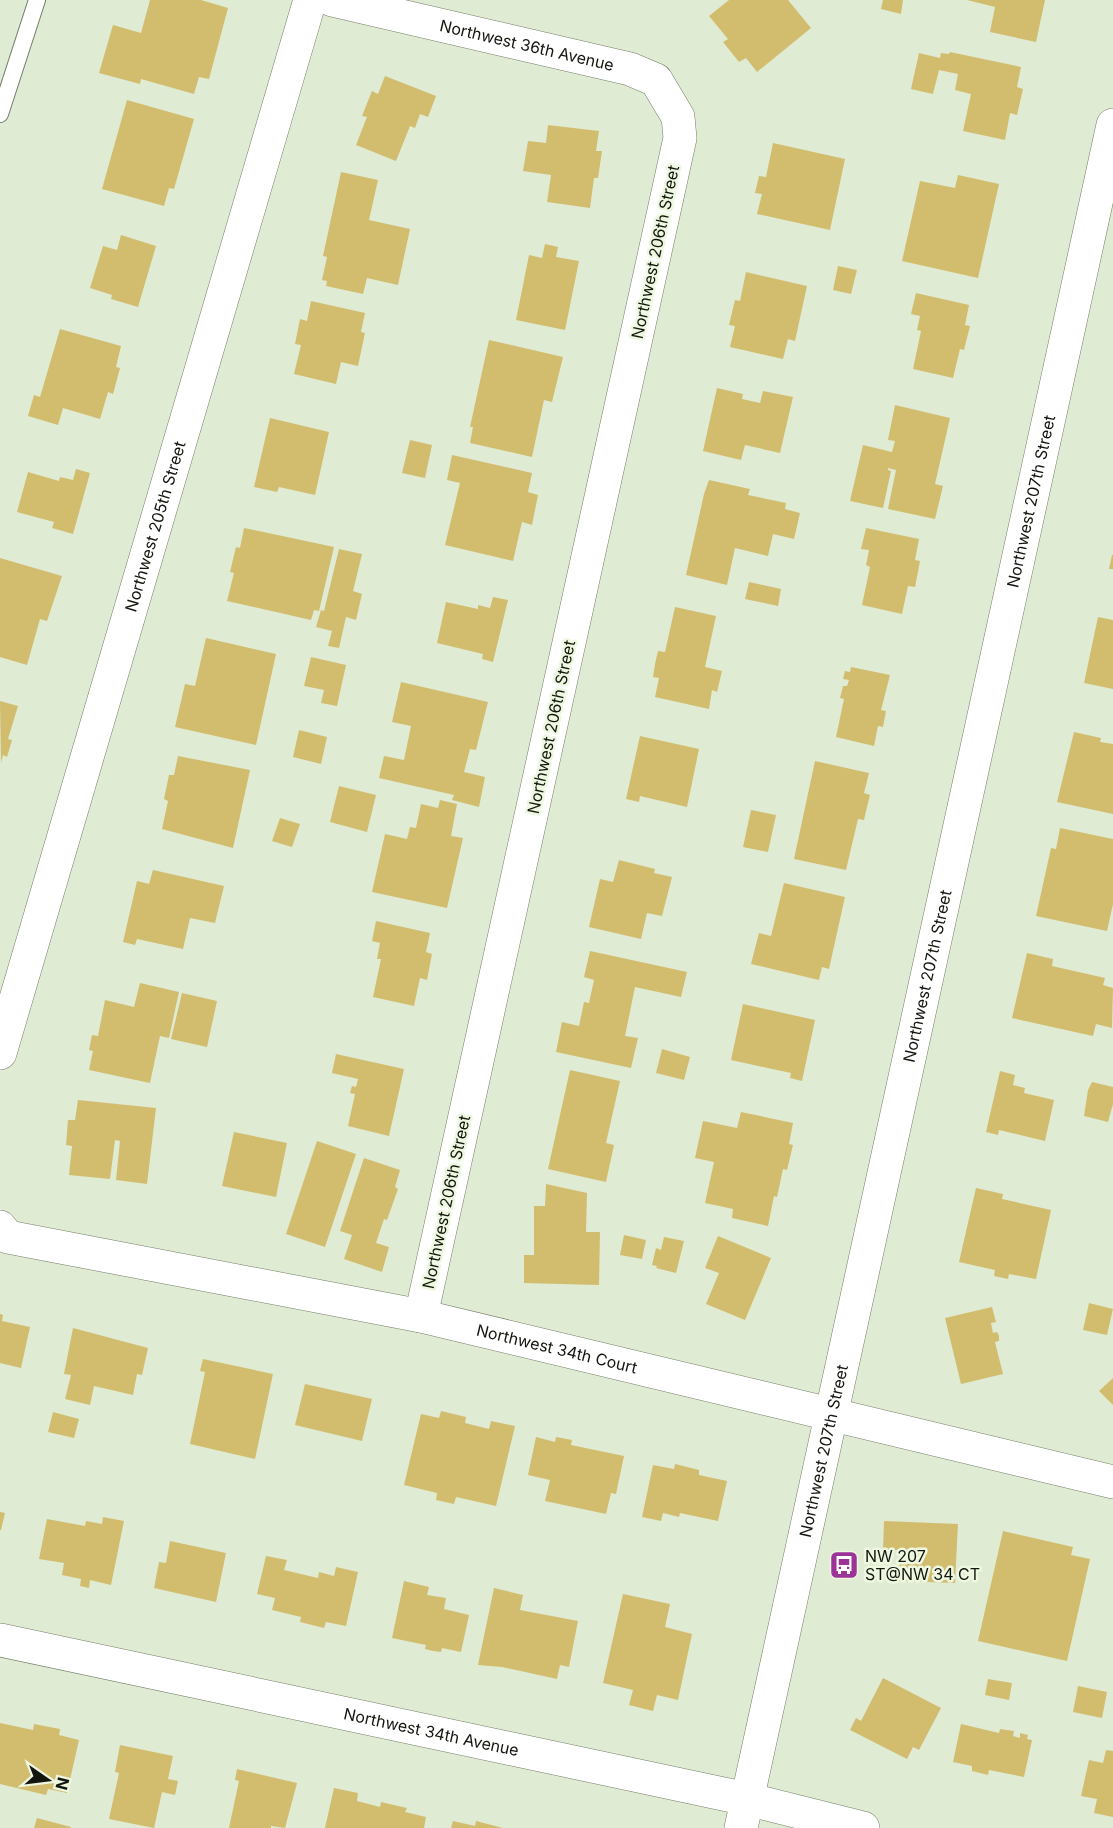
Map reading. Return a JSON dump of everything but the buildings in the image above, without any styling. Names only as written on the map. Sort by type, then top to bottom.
[{"type":"street","name":"Northwest 205th Street","points":[[0,1053],[310,0]]},
{"type":"street","name":"Northwest 36th Avenue","points":[[332,0],[630,69],[656,80],[678,117],[680,138]]},
{"type":"street","name":"Northwest 207th Street","points":[[744,1813],[1107,184],[1113,124]]},
{"type":"street","name":"Northwest 206th Street","points":[[421,1316],[680,138]]},
{"type":"street","name":"Northwest 34th Court","points":[[0,1227],[8,1237],[421,1316],[1113,1482]]},
{"type":"street","name":"Northwest 34th Avenue","points":[[0,1640],[744,1813],[863,1828]]},
{"type":"lane","points":[[0,114],[37,0]]},
{"type":"place","name":"NW 207 ST@NW 34 CT","points":[[844,1565]]}]
